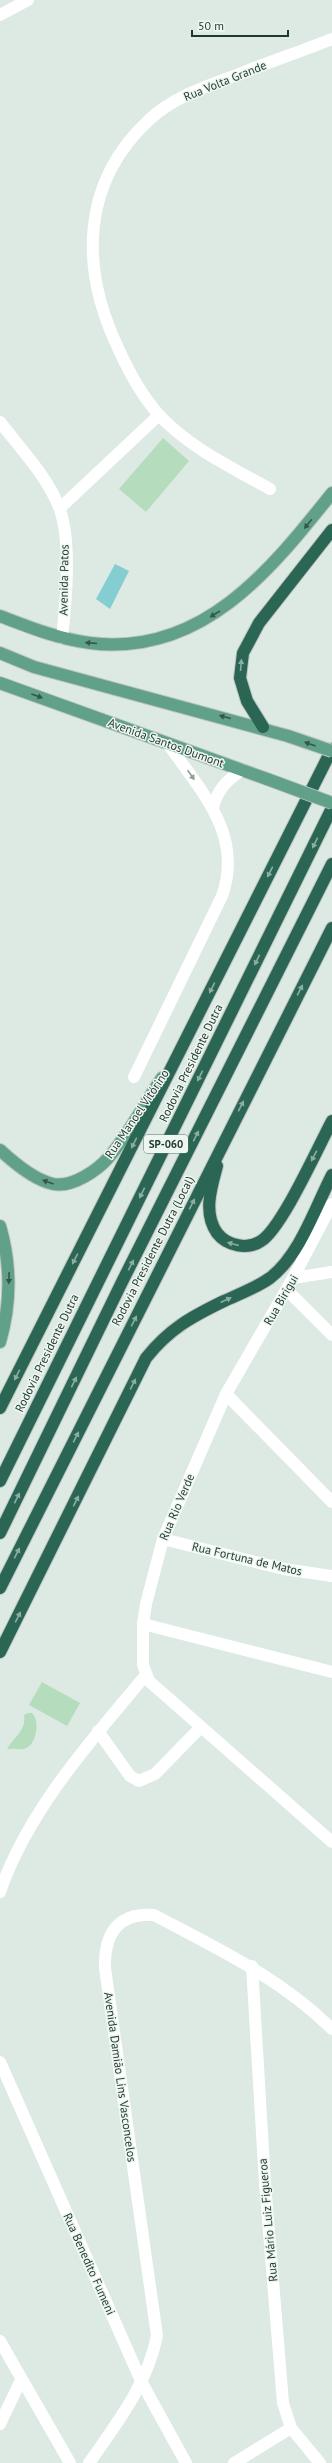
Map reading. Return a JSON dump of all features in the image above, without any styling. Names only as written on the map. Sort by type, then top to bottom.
[{"type":"highway","points":[[263,727],[247,701],[240,678],[243,653],[259,623],[332,530]]},
{"type":"highway","name":"Rodovia Presidente Dutra","points":[[0,1408],[332,750]]},
{"type":"highway","name":"Rodovia Presidente Dutra","points":[[0,1481],[332,808]]},
{"type":"highway","name":"SP-060","points":[[0,1534],[121,1284],[332,864]]},
{"type":"highway","name":"Rodovia Presidente Dutra (Local)","points":[[0,1588],[332,928]]},
{"type":"highway","points":[[224,1141],[209,1198],[212,1224],[227,1242],[238,1246],[251,1245],[261,1241],[278,1222],[332,1121]]},
{"type":"highway","points":[[0,1652],[146,1358],[162,1338],[188,1319],[251,1289],[269,1278],[283,1266],[300,1238],[332,1175]]},
{"type":"main road","points":[[0,616],[62,638],[90,643],[128,644],[186,630],[217,612],[250,587],[292,543],[332,493]]},
{"type":"main road","points":[[0,653],[34,667],[263,727],[332,750]]},
{"type":"main road","name":"Avenida Santos Dumont","points":[[0,683],[332,803]]},
{"type":"main road","name":"Rua Manoel Vitórino","points":[[0,1150],[25,1170],[55,1184],[72,1181],[94,1171],[110,1157],[183,1046]]},
{"type":"main road","points":[[0,1226],[9,1268],[8,1300],[0,1342]]},
{"type":"street","points":[[0,15],[28,0]]},
{"type":"street","name":"Rua Volta Grande","points":[[270,489],[202,451],[159,415],[126,365],[109,329],[96,290],[91,238],[102,189],[121,151],[151,119],[185,95],[332,39]]},
{"type":"street","points":[[60,508],[159,415]]},
{"type":"street","name":"Avenida Patos","points":[[0,422],[48,487],[60,508],[67,552],[62,638]]},
{"type":"street","points":[[134,1077],[222,896],[228,880],[228,845],[213,808],[168,744]]},
{"type":"street","points":[[213,808],[216,796],[222,786],[242,770]]},
{"type":"street","name":"Rua Birigui","points":[[226,1394],[287,1290],[332,1204]]},
{"type":"street","points":[[293,1278],[332,1272]]},
{"type":"street","points":[[287,1290],[332,1335]]},
{"type":"street","points":[[226,1394],[332,1502]]},
{"type":"street","name":"Rua Rio Verde","points":[[145,1676],[142,1645],[143,1624],[146,1604],[163,1539],[226,1394]]},
{"type":"street","name":"Rua Fortuna de Matos","points":[[163,1539],[284,1569],[332,1576]]},
{"type":"street","points":[[143,1624],[332,1672]]},
{"type":"street","points":[[0,1892],[19,1849],[49,1799],[98,1731],[145,1676],[155,1688],[332,1842]]},
{"type":"street","points":[[98,1731],[130,1776],[139,1781],[155,1774],[201,1727]]},
{"type":"street","name":"Avenida Damião Lins Vasconcelos","points":[[89,2463],[142,2383],[153,2356],[157,2336],[105,1968],[106,1945],[118,1925],[128,1918],[139,1914],[154,1915],[252,1966],[288,1990],[332,2029]]},
{"type":"street","name":"Rua Mário Luiz Figueroa","points":[[252,1966],[264,2183],[283,2403],[292,2428],[320,2463]]},
{"type":"street","name":"Rua Benedito Fumeni","points":[[0,2062],[142,2383],[186,2463]]},
{"type":"street","points":[[0,2341],[70,2463]]},
{"type":"street","points":[[0,2424],[21,2380]]},
{"type":"street","points":[[234,2463],[292,2428]]},
{"type":"green space","points":[[163,438],[189,461],[146,512],[119,489]]},
{"type":"green space","points":[[42,1682],[80,1703],[67,1726],[29,1705]]},
{"type":"green space","points":[[32,1713],[37,1726],[33,1742],[30,1746],[24,1749],[7,1750],[23,1726],[24,1715]]},
{"type":"water","points":[[115,564],[129,571],[110,609],[96,599]]}]
